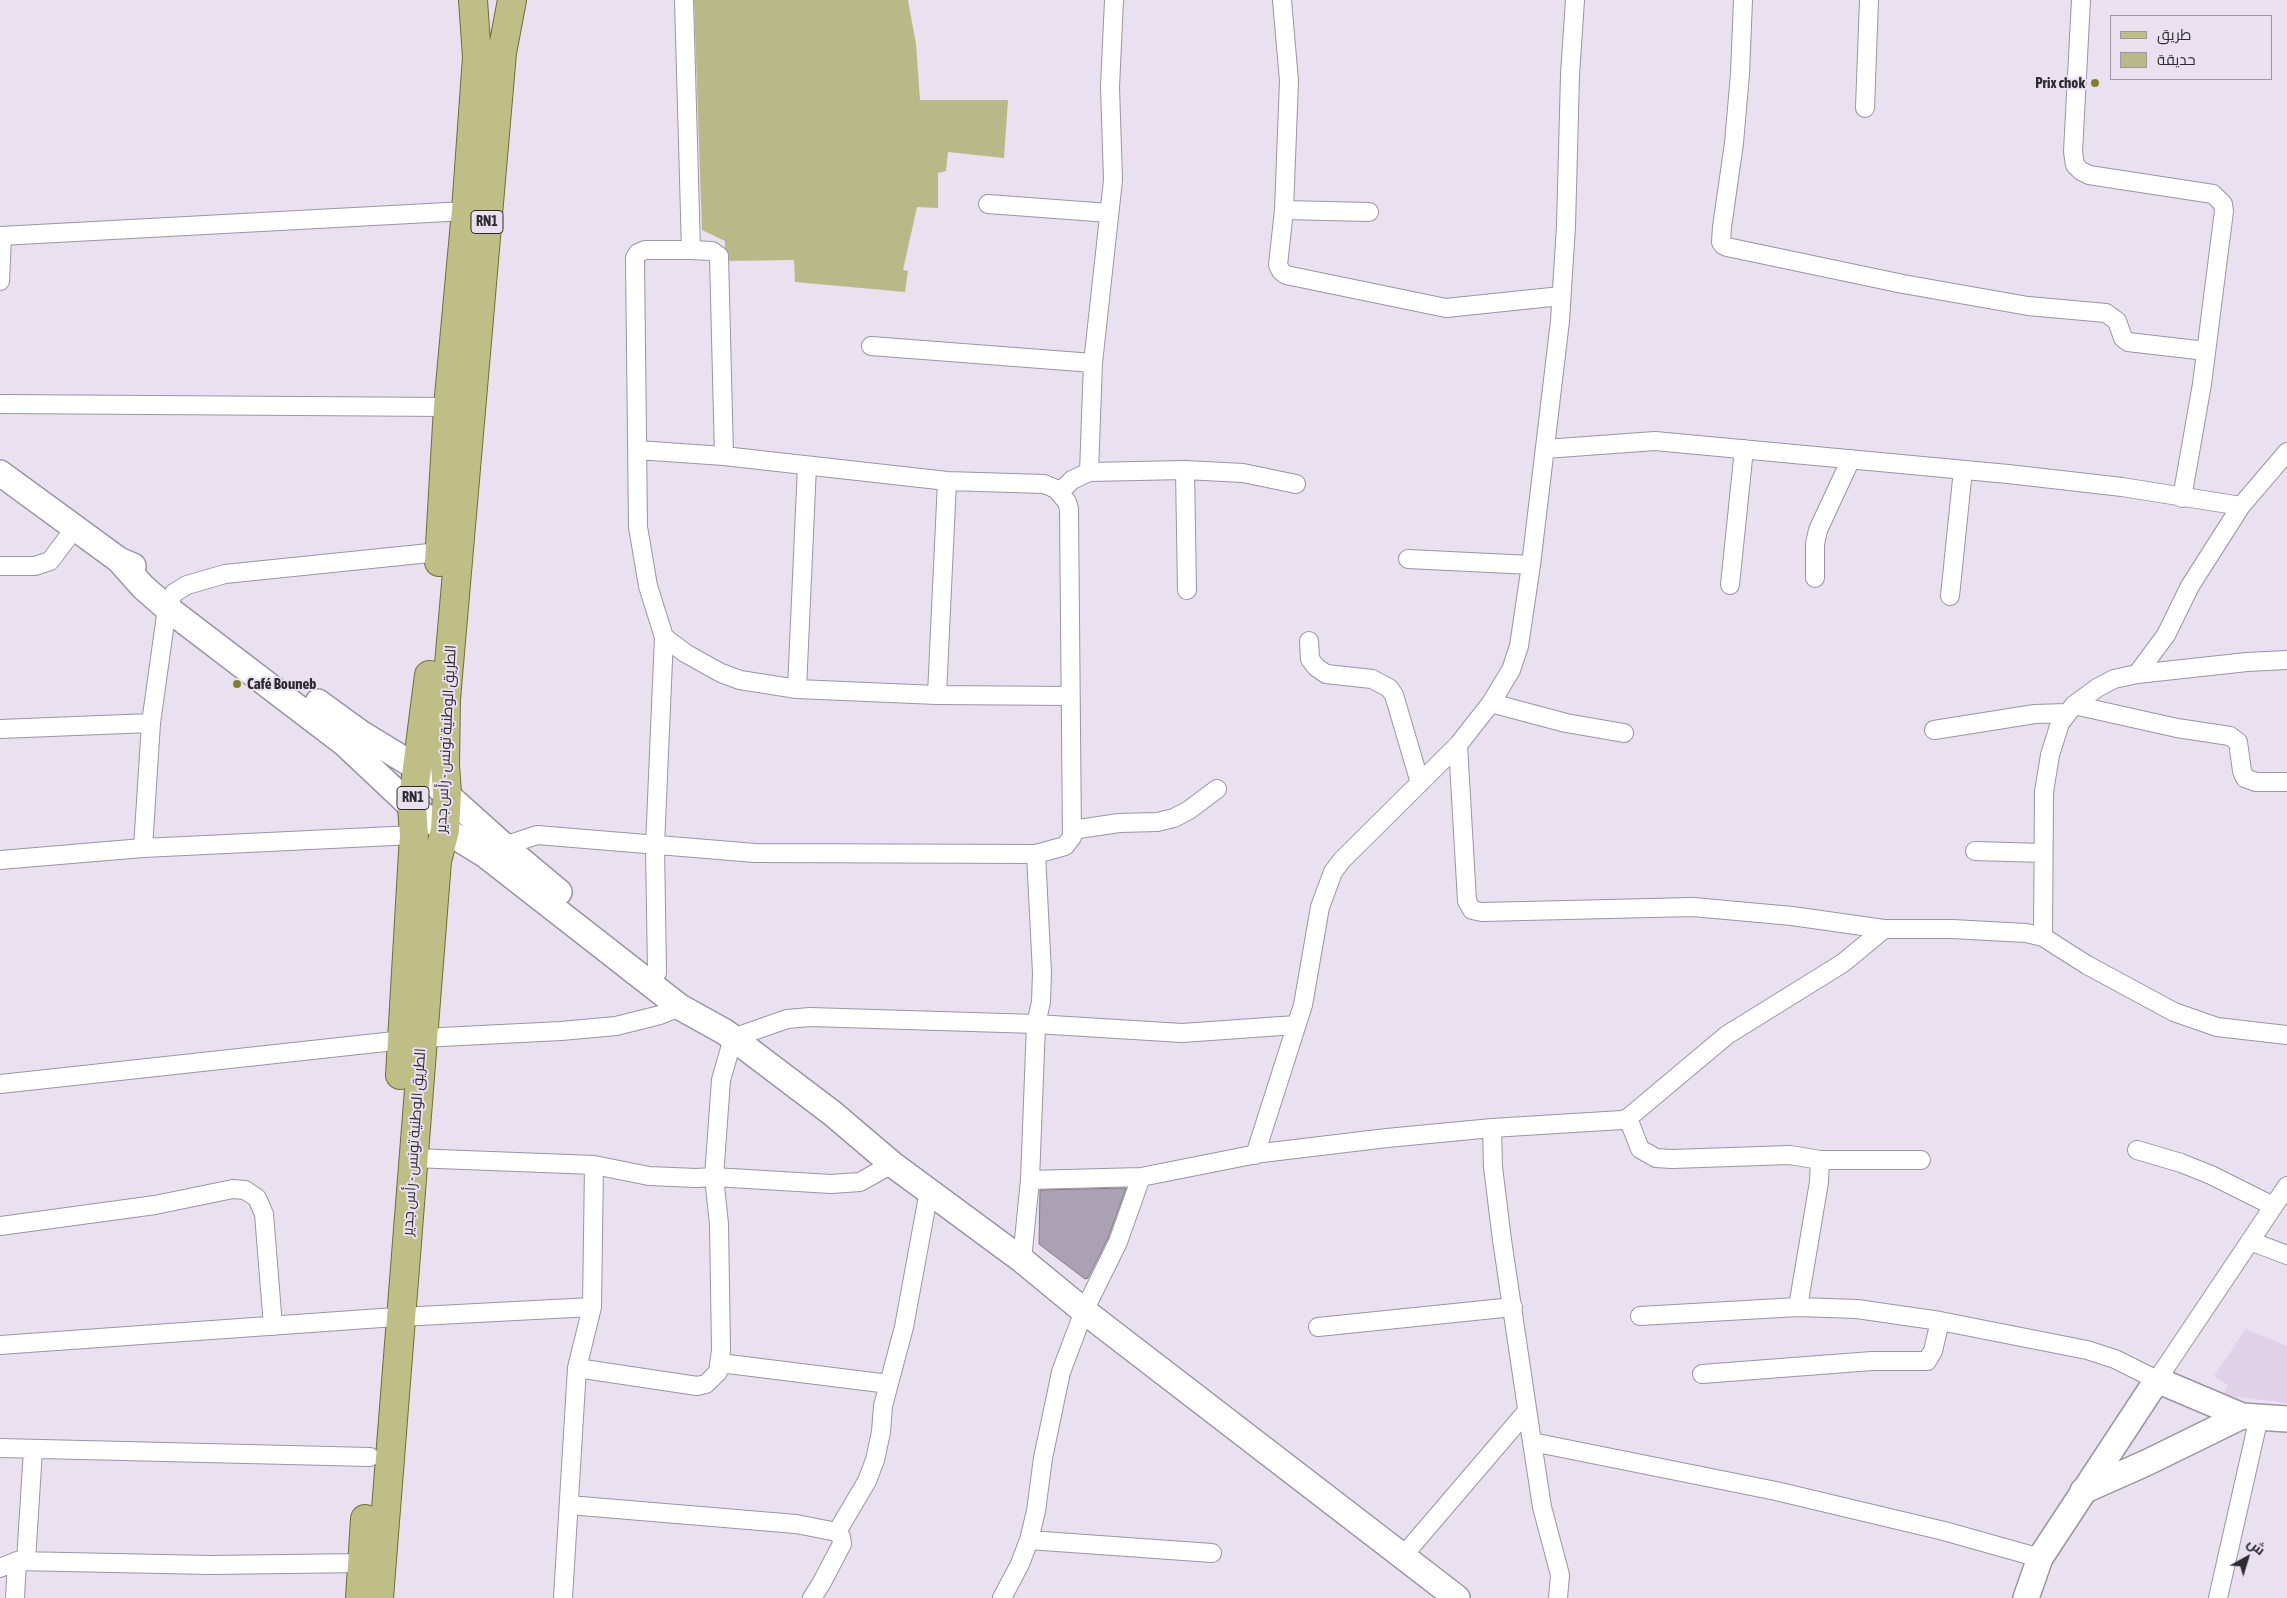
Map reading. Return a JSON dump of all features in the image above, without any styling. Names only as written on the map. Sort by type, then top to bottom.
[{"type":"main road","name":"الطريق الوطنية تونس - رأس جدير","points":[[360,1598],[370,1457],[413,1158],[414,835],[412,807],[416,768],[427,706],[448,407],[466,211],[477,58],[473,0]]},
{"type":"main road","name":"الطريق الوطنية تونس - رأس جدير","points":[[379,1598],[391,1318],[412,1040],[437,861],[445,830],[447,793],[444,765],[446,690],[502,53],[512,0]]},
{"type":"main road","points":[[0,473],[119,560],[143,587],[171,601],[362,734],[416,768],[447,793],[504,846],[699,1006],[729,1035],[832,1113],[892,1164],[1022,1260],[1084,1311],[1457,1598]]},
{"type":"main road","points":[[171,601],[344,743],[412,807],[484,854],[680,1007],[729,1035]]},
{"type":"main road","points":[[2026,1598],[2040,1558],[2157,1380],[2251,1417],[2287,1420]]},
{"type":"main road","points":[[2083,1491],[2251,1417]]},
{"type":"street","points":[[684,0],[691,250]]},
{"type":"street","points":[[1090,472],[1093,363],[1113,180],[1110,87],[1114,0]]},
{"type":"street","points":[[1282,0],[1289,81],[1284,210],[1278,265],[1286,275],[1446,308],[1561,296]]},
{"type":"street","points":[[1255,1155],[1303,1005],[1320,907],[1333,872],[1458,745],[1491,702],[1511,670],[1519,646],[1531,565],[1561,296],[1575,0]]},
{"type":"street","points":[[1743,0],[1740,74],[1734,143],[1721,242],[1723,245],[1912,286],[2028,306],[2106,313],[2117,321],[2123,338],[2128,342],[2206,351]]},
{"type":"street","points":[[1865,108],[1869,0]]},
{"type":"street","points":[[2081,0],[2073,152],[2075,165],[2089,175],[2213,194],[2223,204],[2224,211],[2206,351],[2182,498]]},
{"type":"street","points":[[988,204],[1109,214]]},
{"type":"street","points":[[1284,210],[1369,212]]},
{"type":"street","points":[[0,281],[1,236],[466,211]]},
{"type":"street","points":[[657,973],[655,846],[664,637],[648,586],[641,555],[638,527],[635,258],[645,250],[712,251],[719,256],[724,456]]},
{"type":"street","points":[[871,346],[1093,363]]},
{"type":"street","points":[[0,404],[448,407]]},
{"type":"street","points":[[1545,448],[1655,441],[2122,487],[2241,506]]},
{"type":"street","points":[[1730,585],[1744,449]]},
{"type":"street","points":[[504,846],[537,835],[755,853],[1036,854],[1065,846],[1072,837],[1069,509],[1060,492],[1050,486],[1038,484],[946,481],[724,456],[637,450]]},
{"type":"street","points":[[2137,674],[2166,635],[2190,586],[2241,506],[2287,452]]},
{"type":"street","points":[[1815,578],[1815,544],[1818,530],[1851,459]]},
{"type":"street","points":[[796,690],[807,466]]},
{"type":"street","points":[[1186,470],[1187,590]]},
{"type":"street","points":[[1060,492],[1072,480],[1090,472],[1186,470],[1243,473],[1296,484]]},
{"type":"street","points":[[1950,596],[1963,470]]},
{"type":"street","points":[[937,695],[946,481]]},
{"type":"street","points":[[0,566],[36,566],[50,561],[75,528]]},
{"type":"street","points":[[143,848],[151,723],[171,601],[187,585],[225,574],[439,552]]},
{"type":"street","points":[[1408,560],[1531,565]]},
{"type":"street","points":[[664,637],[685,653],[721,674],[740,680],[796,690],[937,695],[1070,696]]},
{"type":"street","points":[[1309,641],[1310,659],[1316,667],[1326,674],[1372,679],[1388,688],[1394,695],[1420,783]]},
{"type":"street","points":[[2043,937],[2044,792],[2050,755],[2060,723],[2070,709],[2097,688],[2114,679],[2137,674],[2247,662],[2287,660]]},
{"type":"street","points":[[1491,702],[1566,723],[1624,733]]},
{"type":"street","points":[[1934,730],[2070,709],[2230,736],[2238,742],[2242,771],[2245,778],[2256,782],[2287,782]]},
{"type":"street","points":[[0,729],[151,723]]},
{"type":"street","points":[[1458,745],[1467,901],[1472,910],[1482,912],[1693,907],[1792,916],[1884,929],[1952,929],[2026,933],[2043,937],[2087,965],[2174,1012],[2217,1026],[2287,1036]]},
{"type":"street","points":[[1072,830],[1119,823],[1157,822],[1174,818],[1189,810],[1217,789]]},
{"type":"street","points":[[0,860],[143,848],[414,835]]},
{"type":"street","points":[[1975,851],[2043,853]]},
{"type":"street","points":[[1022,1260],[1030,1180],[1036,1024],[1041,1002],[1042,973],[1036,854]]},
{"type":"street","points":[[1030,1180],[1141,1177],[1255,1155],[1387,1138],[1492,1128],[1614,1122],[1628,1118],[1727,1035],[1843,963],[1884,929]]},
{"type":"street","points":[[0,1084],[412,1040],[616,1026],[660,1015],[680,1007]]},
{"type":"street","points":[[577,1368],[702,1386],[716,1376],[720,1363],[719,1224],[714,1177],[721,1080],[729,1035],[787,1019],[810,1017],[1036,1024],[1182,1034],[1296,1025]]},
{"type":"street","points":[[1628,1118],[1640,1149],[1656,1158],[1790,1155],[1820,1160],[1921,1160]]},
{"type":"street","points":[[1492,1128],[1493,1167],[1527,1411],[1542,1507],[1560,1575],[1558,1598]]},
{"type":"street","points":[[2137,1150],[2181,1163],[2211,1175],[2273,1206]]},
{"type":"street","points":[[413,1158],[594,1166],[649,1176],[714,1177],[847,1184],[860,1182],[892,1164]]},
{"type":"street","points":[[1798,1307],[1819,1182],[1820,1160]]},
{"type":"street","points":[[563,1598],[577,1368],[592,1307],[594,1166]]},
{"type":"street","points":[[1002,1598],[1020,1564],[1029,1540],[1036,1510],[1042,1458],[1062,1372],[1084,1311],[1118,1242],[1141,1177]]},
{"type":"street","points":[[1640,1316],[1798,1307],[1857,1309],[1940,1322],[2087,1350],[2115,1359],[2157,1380],[2287,1186]]},
{"type":"street","points":[[0,1226],[154,1205],[233,1189],[245,1190],[257,1198],[264,1214],[273,1326]]},
{"type":"street","points":[[837,1532],[867,1481],[875,1460],[888,1384],[904,1327],[929,1191]]},
{"type":"street","points":[[2250,1241],[2287,1255]]},
{"type":"street","points":[[0,1345],[391,1318],[592,1307]]},
{"type":"street","points":[[1318,1327],[1512,1307]]},
{"type":"street","points":[[1702,1374],[1872,1361],[1924,1361],[1932,1356],[1940,1322]]},
{"type":"street","points":[[720,1363],[888,1384]]},
{"type":"street","points":[[1403,1556],[1527,1411]]},
{"type":"street","points":[[2218,1598],[2251,1417]]},
{"type":"street","points":[[1532,1442],[1776,1491],[1944,1531],[2040,1558]]},
{"type":"street","points":[[0,1448],[370,1457]]},
{"type":"street","points":[[15,1598],[33,1450]]},
{"type":"street","points":[[569,1505],[796,1524],[837,1532],[842,1539],[841,1547],[812,1598]]},
{"type":"street","points":[[1029,1540],[1212,1554]]},
{"type":"street","points":[[0,1568],[21,1561],[210,1564],[362,1563]]},
{"type":"shaded area","points":[[2246,1329],[2287,1346],[2287,1403],[2223,1395],[2228,1385],[2214,1376]]},
{"type":"green space","points":[[694,0],[908,0],[916,44],[920,100],[1008,100],[1004,158],[948,152],[946,171],[938,173],[938,208],[917,207],[903,270],[908,271],[905,292],[795,282],[794,260],[725,261],[725,241],[702,230]]},
{"type":"building","points":[[1126,1188],[1108,1238],[1088,1278],[1085,1279],[1039,1244],[1040,1190]]},
{"type":"place","name":"Prix chok","points":[[2095,83]]},
{"type":"place","name":"Café Bouneb","points":[[237,684]]}]
